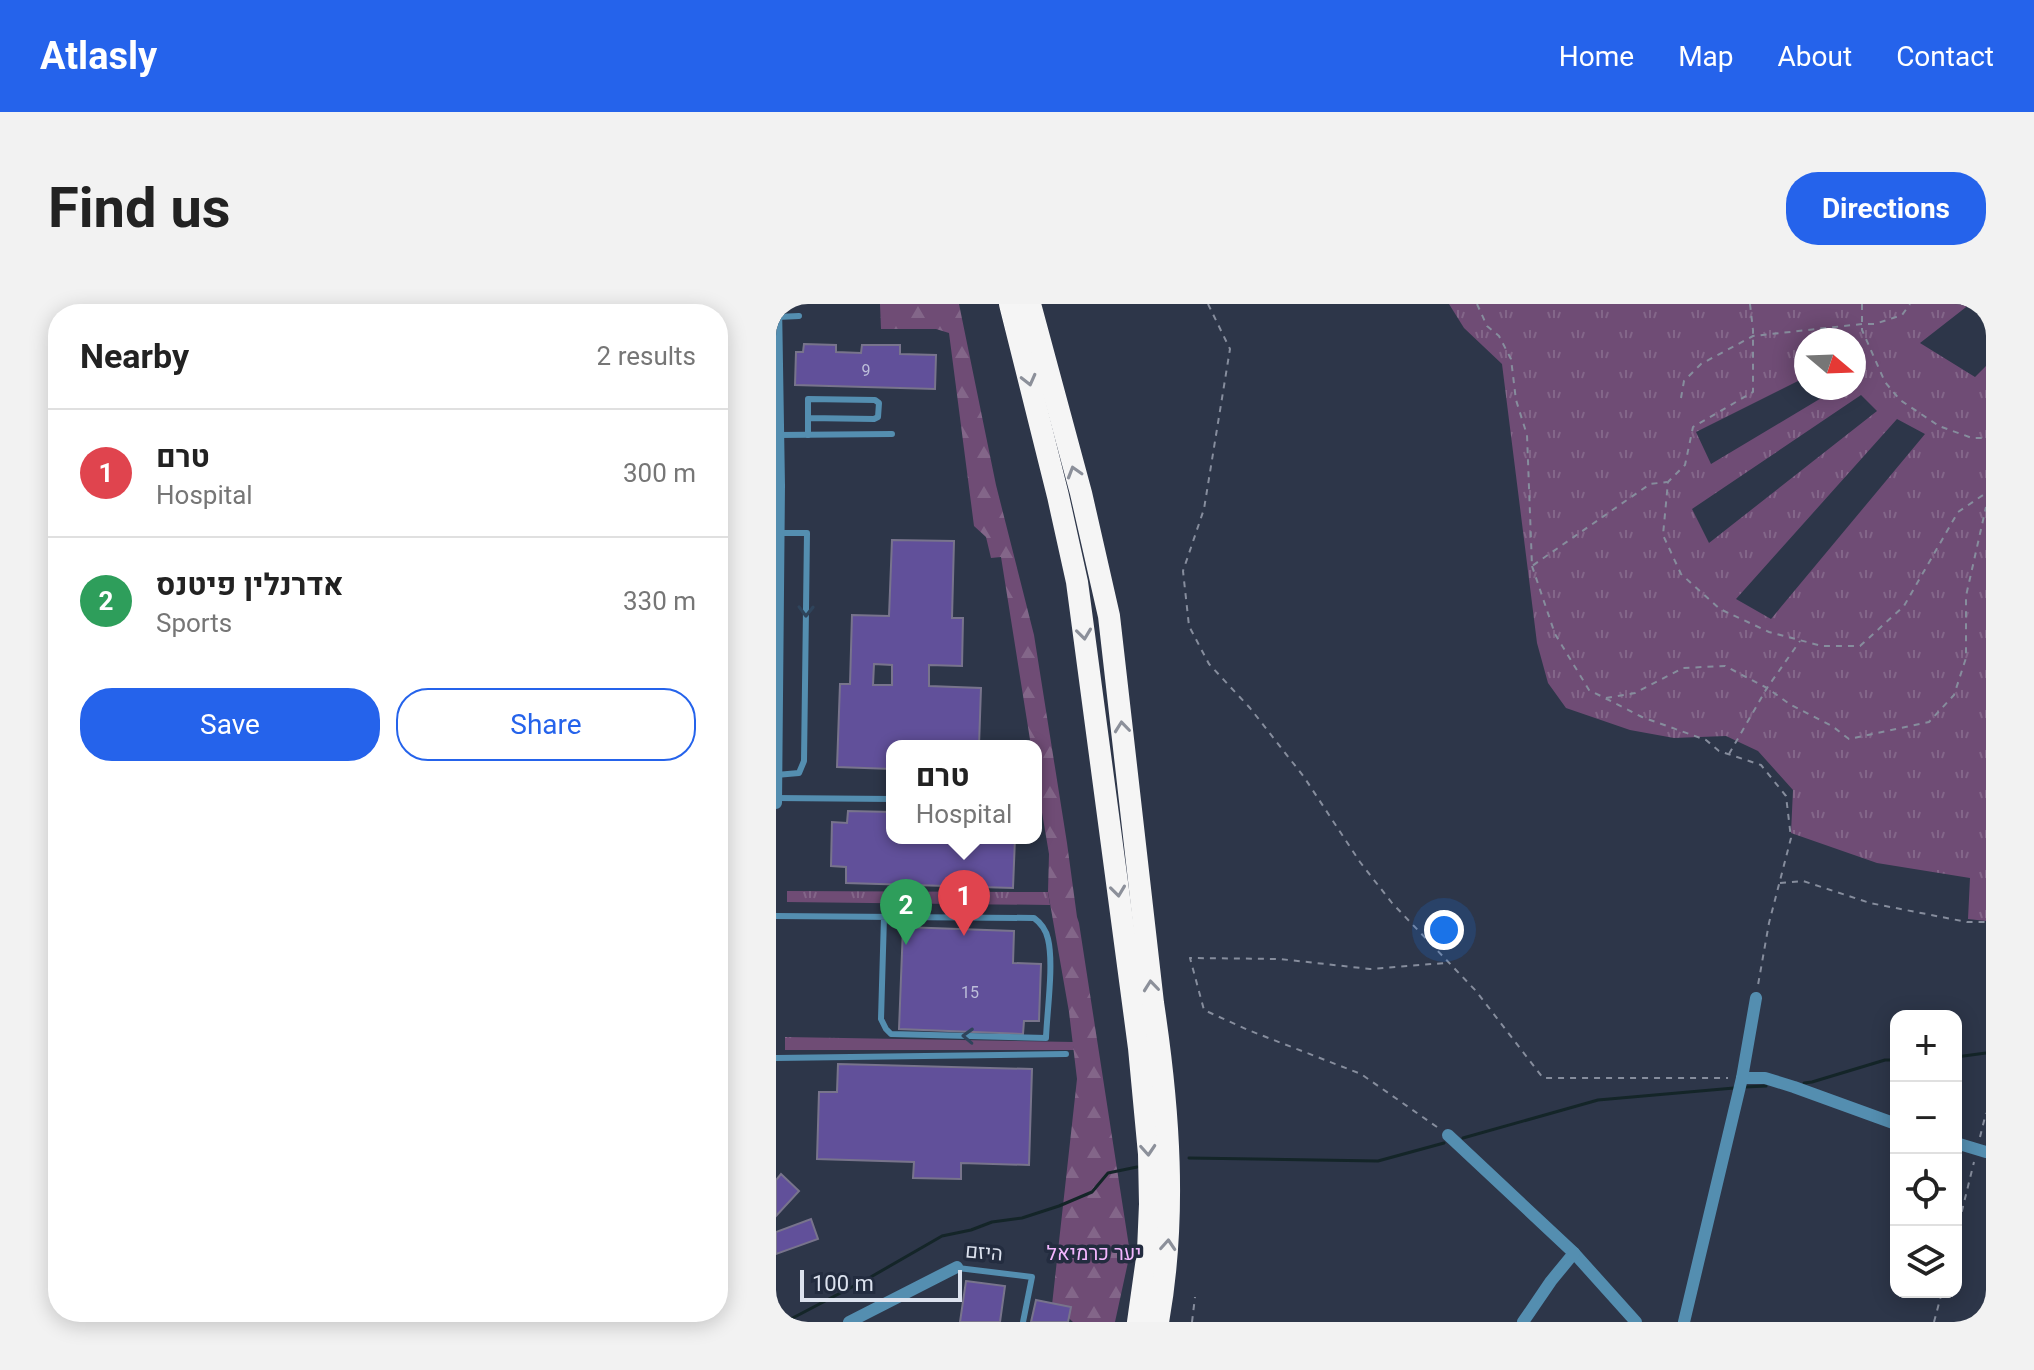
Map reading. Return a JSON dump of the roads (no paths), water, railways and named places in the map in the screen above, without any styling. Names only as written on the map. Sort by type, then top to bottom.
[{"type":"highway","points":[[1010,304],[1077,582],[1139,1048],[1149,1154],[1150,1204],[1148,1251],[1138,1322]]},
{"type":"highway","points":[[1030,304],[1081,493],[1109,616],[1169,1152],[1168,1253],[1158,1322]]},
{"type":"street","points":[[776,304],[779,435],[776,800]]},
{"type":"street","points":[[1684,1322],[1741,1080],[1756,998]]},
{"type":"street","points":[[1741,1080],[1765,1078],[1890,1122]]},
{"type":"street","points":[[1448,1135],[1574,1253],[1636,1322]]},
{"type":"street","points":[[1962,1145],[1982,1151]]},
{"type":"street","points":[[1523,1322],[1574,1253]]},
{"type":"street","name":"היזם","points":[[849,1322],[957,1267]]},
{"type":"lane","points":[[776,317],[799,316]]},
{"type":"lane","points":[[808,418],[874,419],[878,417],[879,403],[875,400],[808,399],[808,418],[808,435]]},
{"type":"lane","points":[[779,435],[892,434]]},
{"type":"lane","points":[[776,775],[799,773],[804,761],[807,533],[779,533]]},
{"type":"lane","points":[[776,800],[886,799]]},
{"type":"lane","points":[[776,916],[1034,918],[1045,930],[1050,953],[1046,1038],[891,1034],[882,1025],[881,1015],[884,917]]},
{"type":"lane","points":[[776,1058],[1066,1054]]},
{"type":"lane","name":"היזם","points":[[957,1267],[1032,1277],[1023,1322]]},
{"type":"waterway","points":[[1962,1056],[1986,1053]]},
{"type":"waterway","points":[[1804,1083],[1890,1060]]},
{"type":"waterway","points":[[1745,1087],[1766,1086]]},
{"type":"waterway","points":[[1463,1138],[1598,1100],[1734,1088]]},
{"type":"waterway","points":[[1189,1158],[1378,1161],[1444,1143]]},
{"type":"waterway","points":[[785,1322],[942,1236],[992,1222],[1022,1218],[1059,1206],[1092,1192],[1108,1173],[1137,1167]]},
{"type":"place","name":"טרם","points":[[964,936]]},
{"type":"place","name":"אדרנלין פיטנס","points":[[906,945]]},
{"type":"park label","name":"יער כרמיאל","points":[[1094,1253]]}]
